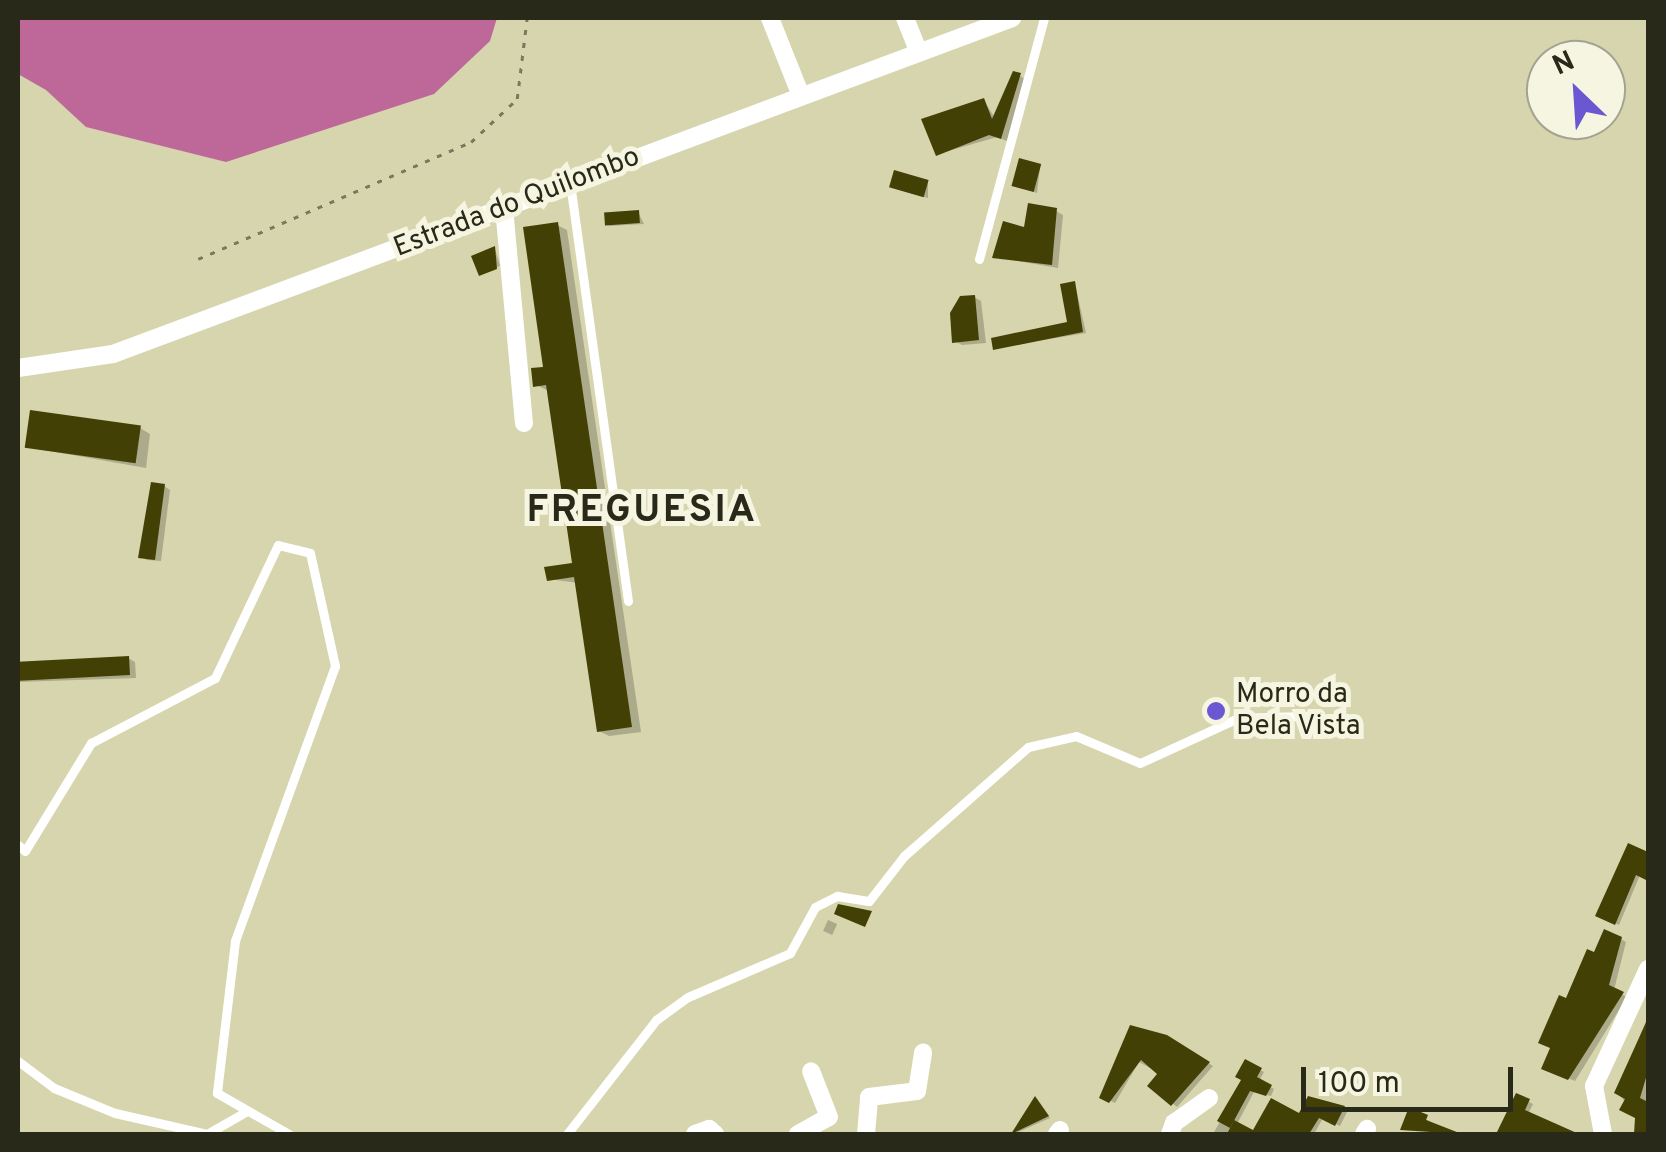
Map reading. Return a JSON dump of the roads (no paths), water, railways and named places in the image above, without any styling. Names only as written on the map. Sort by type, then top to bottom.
[{"type":"street","points":[[770,18],[801,96]]},
{"type":"street","points":[[905,18],[919,52]]},
{"type":"street","name":"Estrada do Quilombo","points":[[18,368],[113,354],[1005,19]]},
{"type":"street","points":[[504,208],[524,422]]},
{"type":"street","points":[[1603,1134],[1594,1086],[1648,970]]},
{"type":"street","points":[[866,1134],[869,1096],[917,1090],[923,1052]]},
{"type":"street","points":[[798,1134],[830,1117],[811,1071]]},
{"type":"street","points":[[1170,1134],[1174,1123],[1209,1098]]},
{"type":"street","points":[[695,1134],[709,1129],[715,1134]]},
{"type":"lane","points":[[979,259],[1044,18]]},
{"type":"lane","points":[[570,183],[628,600]]},
{"type":"lane","points":[[18,845],[25,851],[91,744],[215,678],[278,545],[310,553],[336,666],[234,941],[218,1092],[289,1134]]},
{"type":"lane","points":[[567,1134],[656,1020],[688,998],[790,953],[815,907],[837,896],[870,902],[904,856],[1028,747],[1076,736],[1140,763],[1238,718],[1306,716]]},
{"type":"lane","points":[[18,1061],[54,1088],[115,1113],[207,1134],[247,1111]]},
{"type":"place","name":"Morro da Bela Vista","points":[[1216,711]]},
{"type":"district","name":"FREGUESIA","points":[[642,512]]}]
